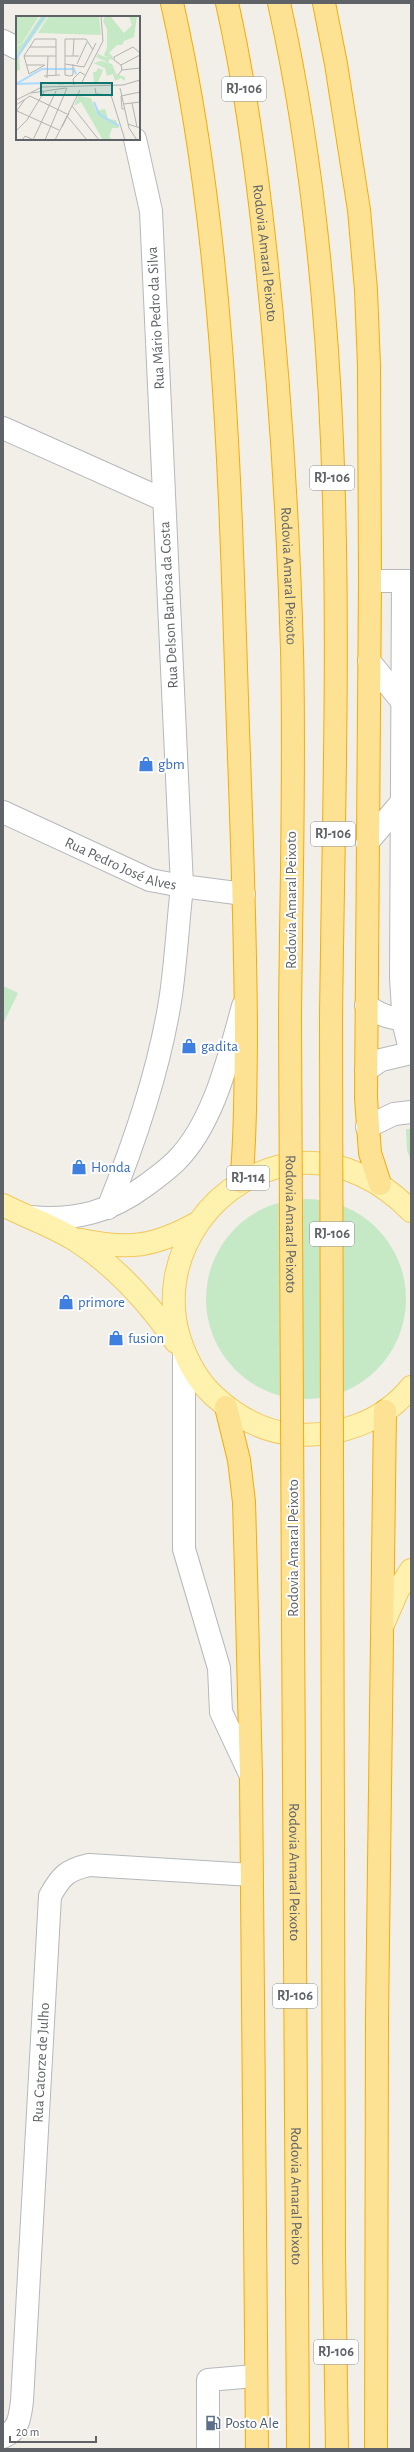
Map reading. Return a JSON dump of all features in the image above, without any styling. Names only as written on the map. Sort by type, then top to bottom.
[{"type":"highway","points":[[172,3],[197,127],[215,276],[229,504],[244,894],[246,997],[244,1151],[241,1182]]},
{"type":"highway","name":"Rodovia Amaral Peixoto","points":[[227,3],[237,49],[257,175],[272,313],[284,463],[292,652],[290,1019],[298,2449]]},
{"type":"highway","name":"RJ-106","points":[[279,3],[288,46],[308,171],[323,308],[331,443],[335,649],[331,1019],[334,2254],[337,2449]]},
{"type":"highway","points":[[324,3],[336,64],[359,210],[366,290],[369,366],[370,580],[366,1070],[367,1127],[370,1153],[380,1184]]},
{"type":"highway","points":[[226,1407],[239,1460],[244,1502],[251,1776],[255,2376],[257,2449]]},
{"type":"highway","points":[[376,2449],[381,1628],[385,1411]]},
{"type":"main road","name":"RJ-114","points":[[184,1353],[176,1329],[173,1304],[175,1279],[185,1244],[197,1223],[225,1193],[241,1182],[251,1176],[277,1167],[303,1163],[330,1165],[356,1172],[380,1184],[411,1211]]},
{"type":"main road","name":"RJ-114","points":[[3,1205],[74,1239],[100,1258],[138,1293],[156,1313],[184,1353],[195,1373],[226,1407],[246,1420],[268,1429],[291,1434],[315,1435],[339,1432],[362,1424],[385,1411],[409,1392]]},
{"type":"main road","name":"RJ-114","points":[[74,1239],[111,1246],[140,1245],[167,1238],[197,1223]]},
{"type":"main road","points":[[381,1628],[398,1590],[411,1570]]},
{"type":"street","points":[[3,41],[16,48]]},
{"type":"street","name":"Rua Mário Pedro da Silva","points":[[135,140],[151,211],[164,500]]},
{"type":"street","name":"Rua Delson Barbosa da Costa","points":[[3,428],[164,500],[182,886],[171,996],[152,1081],[140,1122],[108,1208]]},
{"type":"street","points":[[366,1070],[381,1060],[411,1053],[408,1020],[401,978],[406,796],[407,581],[370,580]]},
{"type":"street","points":[[369,661],[406,707]]},
{"type":"street","points":[[367,843],[406,796]]},
{"type":"street","name":"Rua Pedro José Alves","points":[[3,812],[150,880],[182,886],[244,894]]},
{"type":"street","points":[[26,1217],[60,1220],[90,1214],[108,1208],[134,1194],[177,1160],[193,1138],[205,1116],[223,1075],[246,997]]},
{"type":"street","points":[[366,1005],[378,1014],[408,1020]]},
{"type":"street","points":[[367,1127],[394,1114],[411,1112]]},
{"type":"street","points":[[184,1353],[184,1549],[219,1668],[221,1712],[251,1776]]},
{"type":"street","name":"Rua Catorze de Julho","points":[[3,2437],[10,2434],[19,2422],[22,2401],[50,1896],[58,1880],[72,1869],[89,1865],[252,1875]]},
{"type":"street","points":[[208,2449],[208,2380],[255,2376]]},
{"type":"green space","points":[[3,986],[18,993],[3,1024]]},
{"type":"green space","points":[[406,1129],[411,1129],[411,1161],[407,1150]]},
{"type":"green space","points":[[306,1199],[325,1201],[353,1211],[369,1222],[383,1236],[394,1252],[398,1261],[404,1280],[406,1299],[404,1318],[394,1346],[383,1362],[369,1376],[353,1387],[344,1391],[325,1397],[306,1399],[287,1397],[259,1387],[243,1376],[229,1362],[218,1346],[214,1337],[208,1318],[206,1299],[208,1280],[218,1252],[229,1236],[243,1222],[259,1211],[268,1207],[287,1201]]},
{"type":"place","name":"gbm","points":[[146,764]]},
{"type":"place","name":"gadita","points":[[189,1046]]},
{"type":"place","name":"Honda","points":[[79,1167]]},
{"type":"place","name":"primore","points":[[66,1302]]},
{"type":"place","name":"fusion","points":[[116,1338]]},
{"type":"place","name":"Posto Ale","points":[[213,2423]]}]
